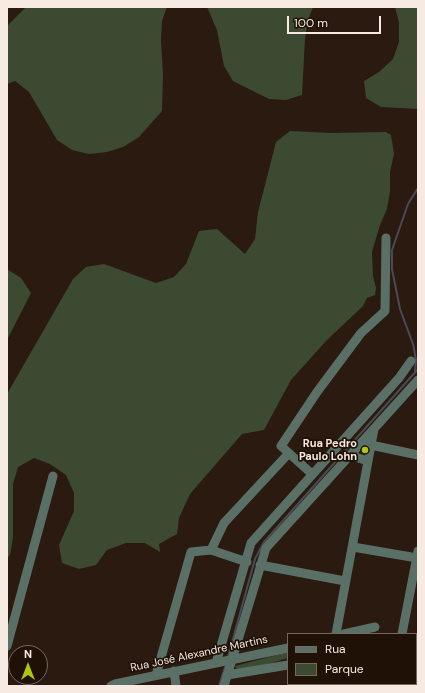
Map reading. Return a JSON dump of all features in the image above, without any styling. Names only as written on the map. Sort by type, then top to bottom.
[{"type":"street","points":[[312,474],[281,446],[317,392],[362,333],[385,312],[386,238]]},
{"type":"street","points":[[216,662],[252,543],[398,378],[411,361]]},
{"type":"street","points":[[224,686],[266,548],[349,454],[374,429],[418,380]]},
{"type":"street","points":[[336,633],[374,429]]},
{"type":"street","points":[[360,443],[418,455]]},
{"type":"street","points":[[212,550],[224,523],[289,453]]},
{"type":"street","points":[[349,454],[368,461]]},
{"type":"street","points":[[7,646],[53,476]]},
{"type":"street","points":[[353,547],[417,554],[402,633]]},
{"type":"street","points":[[156,675],[191,552],[212,550],[247,562]]},
{"type":"street","points":[[260,565],[345,581]]},
{"type":"street","points":[[348,633],[375,627]]},
{"type":"street","name":"Rua José Alexandre Martins","points":[[113,685],[287,648]]},
{"type":"street","points":[[227,675],[287,665]]},
{"type":"street","points":[[174,671],[176,686]]},
{"type":"green space","points":[[26,7],[167,7],[162,21],[161,40],[163,75],[162,111],[139,137],[123,147],[107,152],[89,154],[72,150],[57,140],[29,92],[15,81],[7,84],[7,26]]},
{"type":"green space","points":[[207,7],[313,7],[308,20],[305,39],[302,95],[286,100],[269,99],[233,81],[224,66],[217,30]]},
{"type":"green space","points":[[395,7],[418,7],[418,109],[381,107],[366,98],[364,81],[379,72],[393,59],[399,42],[399,23]]},
{"type":"green space","points":[[290,131],[331,133],[386,132],[391,135],[394,154],[390,172],[390,191],[387,209],[380,225],[372,252],[373,276],[376,288],[375,295],[367,298],[363,306],[326,341],[291,380],[264,430],[242,434],[190,494],[179,518],[177,534],[159,544],[160,552],[145,543],[126,543],[107,550],[96,565],[79,569],[62,563],[59,545],[74,511],[74,493],[66,475],[50,464],[34,458],[18,467],[13,484],[13,538],[10,555],[7,558],[7,394],[73,279],[86,267],[104,264],[156,283],[174,277],[186,264],[199,231],[217,229],[245,254],[255,239],[258,212],[276,142]]},
{"type":"green space","points":[[7,269],[21,278],[31,293],[7,340]]},
{"type":"green space","points":[[287,652],[287,658],[268,664],[237,670],[235,666]]},
{"type":"waterway","points":[[415,371],[416,360],[413,344],[400,309],[392,269],[392,250],[408,204],[418,188]]},
{"type":"waterway","points":[[228,657],[255,559],[264,542],[418,369]]},
{"type":"waterway","points":[[219,686],[225,667]]},
{"type":"place","name":"Rua Pedro Paulo Lohn","points":[[365,450]]}]
